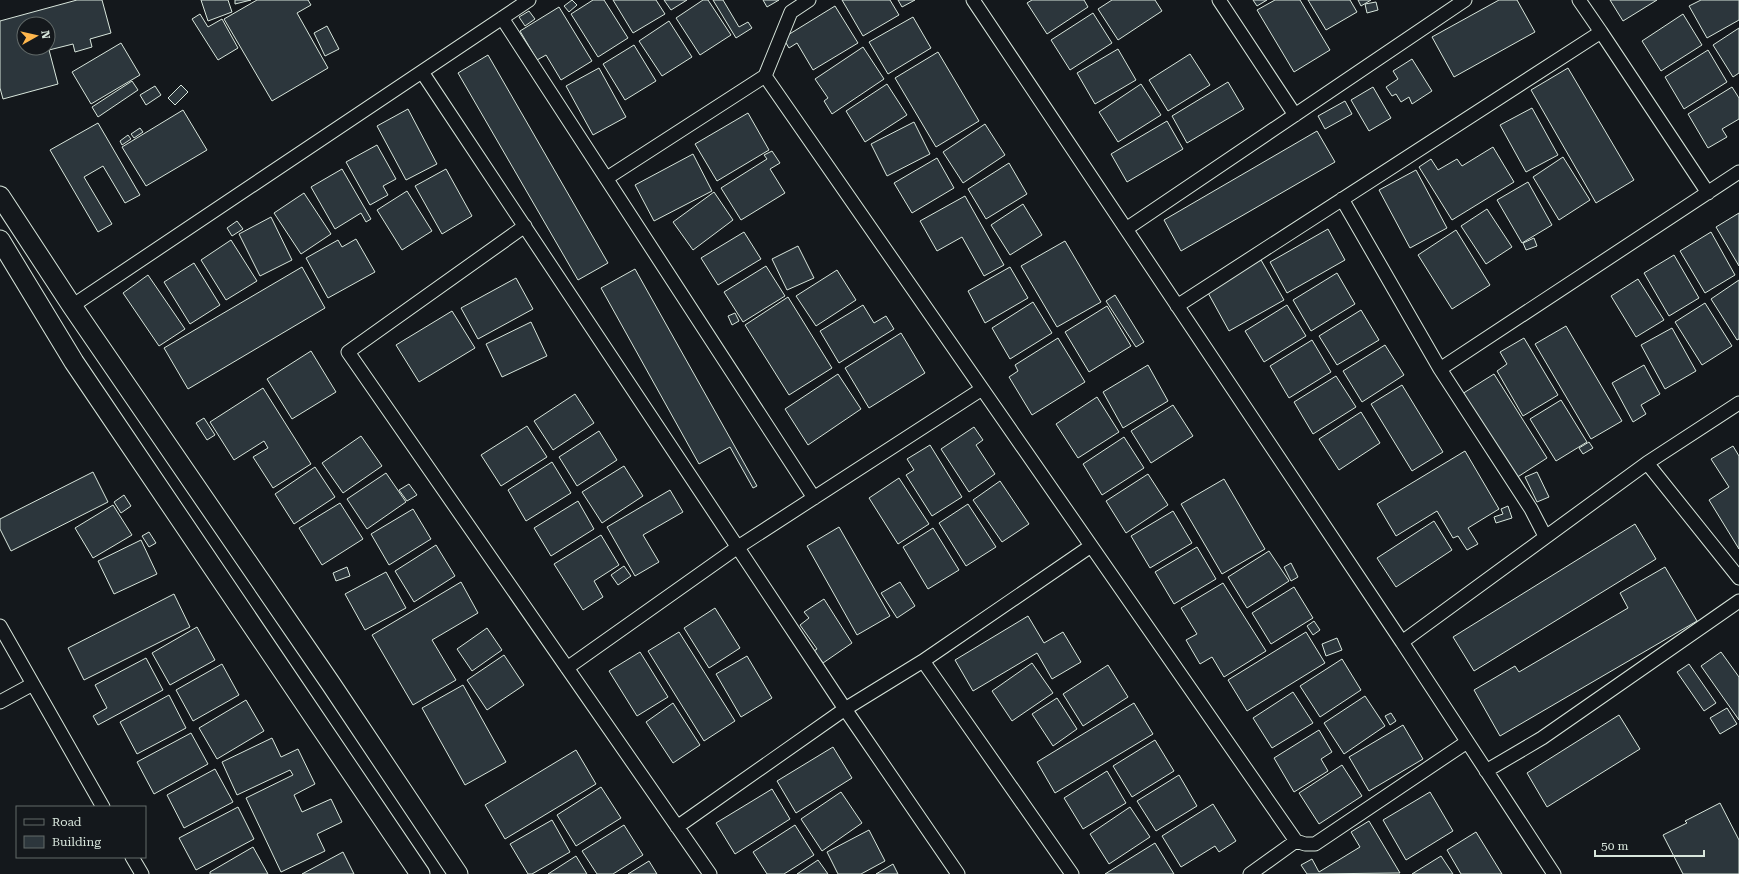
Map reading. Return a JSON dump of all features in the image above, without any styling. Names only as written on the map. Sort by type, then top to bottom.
[{"type":"street","points":[[72,306],[529,0]]},
{"type":"street","points":[[606,178],[765,76],[791,12],[809,0]]},
{"type":"street","points":[[973,0],[1402,642],[1554,874]]},
{"type":"street","points":[[1219,0],[1295,115]]},
{"type":"street","points":[[1126,229],[1465,0]]},
{"type":"street","points":[[1579,0],[1708,193]]},
{"type":"street","points":[[502,18],[814,498]]},
{"type":"street","points":[[1177,306],[1601,32]]},
{"type":"street","points":[[422,72],[845,709],[958,874]]},
{"type":"street","points":[[765,76],[1296,841],[1305,844],[1315,844],[1468,742]]},
{"type":"street","points":[[1440,369],[1739,172]]},
{"type":"street","points":[[0,196],[72,306],[332,684],[458,874]]},
{"type":"street","points":[[1342,199],[1440,369],[1531,509],[1545,536]]},
{"type":"street","points":[[525,226],[348,352],[710,874]]},
{"type":"street","points":[[0,240],[74,362],[420,874]]},
{"type":"street","points":[[567,668],[738,547],[982,390]]},
{"type":"street","points":[[1402,642],[1545,536],[1647,463],[1739,403]]},
{"type":"street","points":[[1647,463],[1739,578]]},
{"type":"street","points":[[677,827],[845,709],[923,661],[1091,546]]},
{"type":"street","points":[[1486,771],[1542,738],[1739,601]]},
{"type":"street","points":[[0,626],[102,806]]},
{"type":"street","points":[[923,661],[1072,874]]},
{"type":"street","points":[[0,702],[33,684]]},
{"type":"street","points":[[1250,874],[1296,841]]},
{"type":"street","points":[[133,858],[142,874]]},
{"type":"building","points":[[77,0],[102,0],[111,33],[90,39],[92,47],[75,52],[73,44],[56,48],[56,16],[18,16]]},
{"type":"building","points":[[201,0],[228,0],[232,12],[208,21]]},
{"type":"building","points":[[235,0],[251,0],[235,4]]},
{"type":"building","points":[[257,0],[308,0],[311,5],[297,13],[328,68],[272,101],[224,19]]},
{"type":"building","points":[[572,0],[577,5],[569,12],[564,6]]},
{"type":"building","points":[[593,0],[604,0],[628,38],[598,57],[571,14]]},
{"type":"building","points":[[613,0],[656,0],[665,14],[633,33]]},
{"type":"building","points":[[664,0],[687,0],[671,10]]},
{"type":"building","points":[[703,0],[708,0],[731,35],[700,55],[676,18]]},
{"type":"building","points":[[713,0],[723,0],[739,27],[748,22],[752,28],[736,38]]},
{"type":"building","points":[[763,0],[779,0],[767,7]]},
{"type":"building","points":[[842,0],[890,0],[899,15],[863,36]]},
{"type":"building","points":[[898,0],[915,0],[902,7]]},
{"type":"building","points":[[1032,0],[1084,0],[1088,7],[1047,34],[1027,3]]},
{"type":"building","points":[[1112,0],[1155,0],[1162,11],[1118,40],[1098,9]]},
{"type":"building","points":[[1253,0],[1267,0],[1257,6]]},
{"type":"building","points":[[1275,0],[1300,0],[1330,50],[1294,72],[1257,10]]},
{"type":"building","points":[[1308,0],[1350,0],[1357,12],[1326,30]]},
{"type":"building","points":[[1358,0],[1371,0],[1361,6]]},
{"type":"building","points":[[1499,0],[1517,0],[1535,32],[1454,77],[1432,37]]},
{"type":"building","points":[[1610,0],[1657,0],[1623,21]]},
{"type":"building","points":[[1701,0],[1739,0],[1739,20],[1707,38],[1689,6]]},
{"type":"building","points":[[1376,2],[1378,10],[1367,13],[1365,4]]},
{"type":"building","points":[[835,6],[858,43],[813,70],[797,43],[789,48],[783,38]]},
{"type":"building","points":[[559,7],[592,61],[561,80],[546,55],[537,60],[520,31]]},
{"type":"building","points":[[529,11],[535,19],[525,26],[519,17]]},
{"type":"building","points":[[1093,13],[1112,43],[1070,70],[1051,40]]},
{"type":"building","points":[[200,14],[208,27],[222,19],[238,48],[218,60],[192,19]]},
{"type":"building","points":[[1683,14],[1702,45],[1661,71],[1642,41]]},
{"type":"building","points":[[16,17],[16,56],[51,56],[58,84],[3,99],[0,88],[0,21]]},
{"type":"building","points":[[913,17],[931,48],[888,74],[869,42]]},
{"type":"building","points":[[669,21],[692,57],[662,76],[639,41]]},
{"type":"building","points":[[327,26],[339,49],[325,56],[314,33]]},
{"type":"building","points":[[1739,28],[1739,73],[1733,77],[1713,45]]},
{"type":"building","points":[[121,43],[140,75],[91,104],[72,72]]},
{"type":"building","points":[[634,45],[656,81],[625,100],[603,64]]},
{"type":"building","points":[[863,47],[884,79],[832,114],[824,101],[828,98],[815,79]]},
{"type":"building","points":[[1118,49],[1136,80],[1095,104],[1077,73]]},
{"type":"building","points":[[1708,50],[1727,82],[1684,109],[1665,77]]},
{"type":"building","points":[[938,52],[979,121],[936,147],[895,78]]},
{"type":"building","points":[[1190,54],[1210,85],[1168,111],[1149,80]]},
{"type":"building","points":[[488,55],[608,263],[578,280],[458,73]]},
{"type":"building","points":[[1412,59],[1432,91],[1412,104],[1409,97],[1401,102],[1396,94],[1392,96],[1386,87],[1398,79],[1393,71]]},
{"type":"building","points":[[599,68],[626,117],[593,135],[566,86]]},
{"type":"building","points":[[1568,68],[1634,180],[1596,203],[1531,90]]},
{"type":"building","points":[[132,81],[138,90],[98,117],[92,107]]},
{"type":"building","points":[[1228,82],[1244,109],[1187,143],[1172,116]]},
{"type":"building","points":[[887,84],[907,115],[865,142],[846,111]]},
{"type":"building","points":[[1141,84],[1161,115],[1118,142],[1099,112]]},
{"type":"building","points":[[181,85],[188,92],[175,105],[168,98]]},
{"type":"building","points":[[155,86],[161,95],[146,105],[140,95]]},
{"type":"building","points":[[1373,87],[1391,118],[1369,131],[1351,100]]},
{"type":"building","points":[[1732,87],[1739,98],[1739,119],[1722,129],[1727,137],[1708,148],[1688,114]]},
{"type":"building","points":[[1345,101],[1352,114],[1325,129],[1318,116]]},
{"type":"building","points":[[1532,108],[1558,155],[1526,172],[1500,125]]},
{"type":"building","points":[[408,109],[437,164],[406,180],[377,126]]},
{"type":"building","points":[[183,110],[207,150],[146,186],[122,147]]},
{"type":"building","points":[[748,113],[769,150],[717,181],[695,144]]},
{"type":"building","points":[[1167,121],[1183,149],[1127,182],[1111,154]]},
{"type":"building","points":[[914,122],[930,154],[887,176],[871,144]]},
{"type":"building","points":[[98,123],[140,195],[125,203],[103,166],[84,177],[112,224],[98,232],[50,150]]},
{"type":"building","points":[[985,124],[1005,155],[963,183],[943,152]]},
{"type":"building","points":[[140,128],[143,132],[134,138],[131,134]]},
{"type":"building","points":[[1317,131],[1335,162],[1181,251],[1164,220]]},
{"type":"building","points":[[128,135],[131,139],[122,145],[120,141]]},
{"type":"building","points":[[377,145],[396,179],[383,186],[388,195],[370,205],[346,162]]},
{"type":"building","points":[[1493,147],[1514,182],[1452,220],[1419,167],[1431,159],[1438,170],[1457,159],[1462,166]]},
{"type":"building","points":[[772,151],[780,163],[770,169],[785,193],[741,220],[721,188],[767,159],[764,155]]},
{"type":"building","points":[[693,154],[712,191],[654,221],[635,185]]},
{"type":"building","points":[[1563,157],[1590,200],[1559,220],[1533,177]]},
{"type":"building","points":[[937,158],[954,188],[912,213],[894,183]]},
{"type":"building","points":[[1009,163],[1027,194],[986,219],[968,189]]},
{"type":"building","points":[[342,169],[371,219],[366,222],[361,213],[335,229],[311,187]]},
{"type":"building","points":[[446,169],[472,216],[442,234],[415,186]]},
{"type":"building","points":[[1416,170],[1447,228],[1410,248],[1379,190]]},
{"type":"building","points":[[1528,182],[1552,225],[1522,243],[1497,200]]},
{"type":"building","points":[[407,191],[432,231],[402,250],[377,210]]},
{"type":"building","points":[[714,192],[733,220],[693,250],[673,222]]},
{"type":"building","points":[[304,193],[331,234],[301,254],[274,213]]},
{"type":"building","points":[[965,196],[1004,265],[984,276],[962,237],[937,251],[920,221]]},
{"type":"building","points":[[1023,204],[1042,235],[1010,255],[991,225]]},
{"type":"building","points":[[1487,209],[1512,247],[1486,264],[1461,226]]},
{"type":"building","points":[[1739,213],[1739,266],[1716,227]]},
{"type":"building","points":[[271,217],[292,260],[260,276],[239,234]]},
{"type":"building","points":[[237,221],[243,229],[232,236],[227,228]]},
{"type":"building","points":[[1328,229],[1345,260],[1287,293],[1270,262]]},
{"type":"building","points":[[1456,230],[1490,285],[1452,309],[1418,255]]},
{"type":"building","points":[[744,232],[761,259],[718,285],[701,258]]},
{"type":"building","points":[[1711,232],[1735,275],[1705,293],[1680,251]]},
{"type":"building","points":[[1534,238],[1537,246],[1526,250],[1523,243]]},
{"type":"building","points":[[356,239],[375,272],[328,298],[306,258],[338,240],[342,247]]},
{"type":"building","points":[[231,240],[257,281],[226,300],[201,260]]},
{"type":"building","points":[[1065,241],[1101,302],[1057,327],[1021,266]]},
{"type":"building","points":[[798,246],[814,278],[787,290],[772,259]]},
{"type":"building","points":[[1674,255],[1699,298],[1669,316],[1644,273]]},
{"type":"building","points":[[1261,260],[1284,300],[1229,331],[1207,291]]},
{"type":"building","points":[[194,263],[220,305],[190,324],[164,282]]},
{"type":"building","points":[[766,266],[785,296],[743,322],[724,292]]},
{"type":"building","points":[[302,267],[325,308],[188,389],[164,348]]},
{"type":"building","points":[[1010,267],[1028,298],[985,323],[968,291]]},
{"type":"building","points":[[635,269],[757,486],[753,488],[730,447],[699,464],[601,288]]},
{"type":"building","points":[[837,270],[856,300],[816,326],[796,296]]},
{"type":"building","points":[[1337,273],[1355,304],[1311,331],[1293,300]]},
{"type":"building","points":[[148,275],[185,329],[159,346],[123,293]]},
{"type":"building","points":[[516,278],[533,309],[478,339],[461,308]]},
{"type":"building","points":[[1638,279],[1664,320],[1636,337],[1611,296]]},
{"type":"building","points":[[1739,280],[1739,339],[1737,340],[1711,299]]},
{"type":"building","points":[[1115,295],[1144,342],[1136,347],[1106,301]]},
{"type":"building","points":[[788,297],[832,368],[789,395],[745,325]]},
{"type":"building","points":[[1033,302],[1052,333],[1010,359],[992,328]]},
{"type":"building","points":[[1705,303],[1732,346],[1702,365],[1675,322]]},
{"type":"building","points":[[863,305],[874,323],[886,316],[894,329],[839,363],[820,331]]},
{"type":"building","points":[[1287,305],[1306,336],[1264,362],[1245,331]]},
{"type":"building","points":[[1107,306],[1131,346],[1089,372],[1065,332]]},
{"type":"building","points":[[1361,310],[1379,340],[1337,365],[1319,336]]},
{"type":"building","points":[[452,311],[475,348],[419,382],[396,345]]},
{"type":"building","points":[[735,313],[739,321],[732,325],[728,316]]},
{"type":"building","points":[[531,322],[547,356],[502,377],[486,344]]},
{"type":"building","points":[[1566,326],[1622,421],[1591,439],[1535,344]]},
{"type":"building","points":[[1672,328],[1696,371],[1665,389],[1641,345]]},
{"type":"building","points":[[901,333],[925,373],[869,408],[845,368]]},
{"type":"building","points":[[1058,338],[1085,382],[1032,415],[1009,377],[1018,371],[1015,365]]},
{"type":"building","points":[[1524,338],[1558,395],[1523,416],[1497,371],[1507,364],[1500,352]]},
{"type":"building","points":[[1312,340],[1331,372],[1289,398],[1270,366]]},
{"type":"building","points":[[1385,345],[1404,375],[1362,402],[1343,371]]},
{"type":"building","points":[[311,351],[336,392],[292,419],[267,379]]},
{"type":"building","points":[[1148,365],[1168,401],[1123,428],[1103,392]]},
{"type":"building","points":[[1644,365],[1660,394],[1641,405],[1646,414],[1633,422],[1612,383]]},
{"type":"building","points":[[838,374],[861,409],[808,445],[785,409]]},
{"type":"building","points":[[1494,374],[1547,458],[1516,478],[1462,394]]},
{"type":"building","points":[[1336,376],[1356,407],[1313,434],[1294,402]]},
{"type":"building","points":[[1402,385],[1443,452],[1412,471],[1371,404]]},
{"type":"building","points":[[263,388],[311,464],[273,488],[253,457],[268,448],[264,441],[234,460],[210,422]]},
{"type":"building","points":[[575,394],[594,423],[553,450],[534,421]]},
{"type":"building","points":[[1097,397],[1119,432],[1078,458],[1056,424]]},
{"type":"building","points":[[1561,400],[1587,442],[1556,461],[1530,419]]},
{"type":"building","points":[[1173,405],[1193,436],[1151,463],[1131,431]]},
{"type":"building","points":[[1361,412],[1380,443],[1339,470],[1319,439]]},
{"type":"building","points":[[204,418],[215,435],[207,440],[196,423]]},
{"type":"building","points":[[527,426],[547,457],[501,486],[481,455]]},
{"type":"building","points":[[974,427],[983,440],[976,445],[995,474],[969,492],[941,449]]},
{"type":"building","points":[[599,431],[617,460],[577,486],[559,457]]},
{"type":"building","points":[[361,436],[382,466],[343,493],[322,463]]},
{"type":"building","points":[[1124,437],[1144,468],[1102,495],[1083,464]]},
{"type":"building","points":[[1589,442],[1593,448],[1583,454],[1579,448]]},
{"type":"building","points":[[930,445],[962,497],[932,516],[906,475],[914,470],[907,459]]},
{"type":"building","points":[[1733,446],[1739,456],[1739,549],[1709,500],[1729,487],[1711,459]]},
{"type":"building","points":[[1465,451],[1499,509],[1468,528],[1478,544],[1467,550],[1458,536],[1453,538],[1437,511],[1396,536],[1377,504]]},
{"type":"building","points":[[552,462],[571,493],[526,521],[508,490]]},
{"type":"building","points":[[624,466],[643,496],[602,523],[582,492]]},
{"type":"building","points":[[315,467],[335,497],[294,524],[275,494]]},
{"type":"building","points":[[93,472],[108,502],[11,551],[0,529],[0,519]]},
{"type":"building","points":[[1537,472],[1549,497],[1537,502],[1525,477]]},
{"type":"building","points":[[386,473],[406,502],[367,529],[347,499]]},
{"type":"building","points":[[1148,474],[1168,505],[1126,533],[1106,501]]},
{"type":"building","points":[[899,478],[929,524],[898,544],[869,498]]},
{"type":"building","points":[[1224,479],[1265,549],[1222,574],[1181,504]]},
{"type":"building","points":[[1000,481],[1029,524],[1002,542],[973,500]]},
{"type":"building","points":[[409,484],[417,495],[407,501],[399,490]]},
{"type":"building","points":[[670,490],[683,512],[643,535],[659,562],[635,576],[607,527]]},
{"type":"building","points":[[124,495],[131,506],[121,513],[114,502]]},
{"type":"building","points":[[578,501],[594,529],[551,556],[534,528]]},
{"type":"building","points":[[340,503],[363,539],[322,565],[299,528]]},
{"type":"building","points":[[968,504],[996,547],[966,566],[939,523]]},
{"type":"building","points":[[113,505],[132,535],[93,558],[75,528]]},
{"type":"building","points":[[1508,506],[1512,518],[1496,523],[1494,517],[1503,514],[1501,509]]},
{"type":"building","points":[[413,509],[431,539],[389,565],[371,534]]},
{"type":"building","points":[[1173,511],[1192,543],[1150,568],[1131,536]]},
{"type":"building","points":[[1434,521],[1452,550],[1396,587],[1377,558]]},
{"type":"building","points":[[1635,524],[1656,559],[1474,671],[1453,637]]},
{"type":"building","points":[[839,527],[890,616],[857,635],[807,546]]},
{"type":"building","points":[[933,528],[959,570],[928,589],[903,547]]},
{"type":"building","points":[[149,532],[156,543],[149,547],[142,536]]},
{"type":"building","points":[[601,535],[619,565],[594,581],[603,597],[583,610],[554,564]]},
{"type":"building","points":[[141,540],[157,574],[114,594],[98,561]]},
{"type":"building","points":[[436,545],[455,576],[414,602],[395,571]]},
{"type":"building","points":[[1197,547],[1216,579],[1174,604],[1155,572]]},
{"type":"building","points":[[1269,551],[1289,581],[1247,608],[1228,577]]},
{"type":"building","points":[[1291,563],[1298,577],[1291,581],[1284,567]]},
{"type":"building","points":[[624,566],[631,576],[618,585],[611,575]]},
{"type":"building","points":[[347,567],[350,576],[336,581],[333,573]]},
{"type":"building","points":[[1665,567],[1697,621],[1500,736],[1474,690],[1515,666],[1519,672],[1628,608],[1620,593]]},
{"type":"building","points":[[386,572],[406,608],[365,630],[345,594]]},
{"type":"building","points":[[461,582],[478,613],[432,640],[456,680],[413,705],[372,635]]},
{"type":"building","points":[[900,582],[915,606],[897,618],[881,593]]},
{"type":"building","points":[[1223,583],[1266,651],[1224,677],[1212,657],[1200,664],[1186,640],[1197,634],[1181,608]]},
{"type":"building","points":[[1294,587],[1313,618],[1271,644],[1252,613]]},
{"type":"building","points":[[174,594],[190,627],[84,680],[68,648]]},
{"type":"building","points":[[824,599],[852,643],[823,663],[814,651],[817,649],[800,625],[809,618],[804,612]]},
{"type":"building","points":[[715,608],[740,648],[709,668],[684,628]]},
{"type":"building","points":[[1028,616],[1044,643],[1063,632],[1081,662],[1052,679],[1037,653],[973,691],[955,660]]},
{"type":"building","points":[[1314,621],[1320,630],[1313,635],[1307,626]]},
{"type":"building","points":[[197,627],[215,660],[170,685],[152,653]]},
{"type":"building","points":[[487,628],[502,650],[472,671],[457,649]]},
{"type":"building","points":[[679,632],[735,721],[704,741],[648,651]]},
{"type":"building","points":[[1306,632],[1325,663],[1247,711],[1228,680]]},
{"type":"building","points":[[1337,638],[1342,650],[1326,656],[1322,644]]},
{"type":"building","points":[[640,652],[668,697],[637,716],[609,671]]},
{"type":"building","points":[[1721,652],[1739,677],[1739,720],[1701,666]]},
{"type":"building","points":[[504,655],[524,685],[487,710],[467,680]]},
{"type":"building","points":[[747,656],[772,698],[741,717],[716,674]]},
{"type":"building","points":[[146,658],[163,690],[98,725],[93,716],[107,708],[95,685]]},
{"type":"building","points":[[1342,659],[1361,690],[1320,717],[1300,686]]},
{"type":"building","points":[[1032,663],[1053,693],[1012,721],[992,691]]},
{"type":"building","points":[[222,664],[239,695],[193,721],[176,690]]},
{"type":"building","points":[[1689,664],[1716,703],[1704,711],[1677,672]]},
{"type":"building","points":[[1108,665],[1128,697],[1083,726],[1063,694]]},
{"type":"building","points":[[463,685],[506,762],[465,785],[422,708]]},
{"type":"building","points":[[1293,692],[1313,723],[1272,748],[1253,718]]},
{"type":"building","points":[[169,695],[186,728],[137,754],[120,722]]},
{"type":"building","points":[[1365,696],[1385,726],[1344,754],[1324,723]]},
{"type":"building","points":[[1057,698],[1077,729],[1053,746],[1032,714]]},
{"type":"building","points":[[246,700],[264,731],[217,759],[199,728]]},
{"type":"building","points":[[673,703],[700,745],[673,763],[646,722]]},
{"type":"building","points":[[1134,703],[1153,734],[1055,793],[1037,762]]},
{"type":"building","points":[[1727,708],[1737,724],[1720,734],[1710,718]]},
{"type":"building","points":[[1391,713],[1396,721],[1390,725],[1385,716]]},
{"type":"building","points":[[1619,715],[1640,749],[1547,807],[1527,773]]},
{"type":"building","points":[[1403,725],[1423,759],[1369,791],[1349,757]]},
{"type":"building","points":[[1319,730],[1332,752],[1321,759],[1328,771],[1294,792],[1274,758]]},
{"type":"building","points":[[191,733],[208,764],[154,794],[137,762]]},
{"type":"building","points":[[272,738],[281,757],[298,749],[315,784],[294,795],[302,812],[331,799],[342,822],[317,834],[325,851],[281,872],[246,798],[293,775],[290,770],[237,795],[222,762]]},
{"type":"building","points":[[1155,740],[1174,771],[1132,797],[1113,766]]},
{"type":"building","points":[[833,747],[852,778],[796,813],[777,781]]},
{"type":"building","points":[[576,750],[596,784],[505,839],[485,805]]},
{"type":"building","points":[[1342,765],[1362,796],[1319,824],[1299,793]]},
{"type":"building","points":[[215,769],[233,802],[184,828],[167,795]]},
{"type":"building","points":[[1107,771],[1126,803],[1083,829],[1064,798]]},
{"type":"building","points":[[1179,775],[1197,806],[1156,831],[1137,801]]},
{"type":"building","points":[[601,787],[621,818],[576,846],[557,815]]},
{"type":"building","points":[[772,789],[790,819],[735,854],[716,823]]},
{"type":"building","points":[[841,792],[862,823],[822,851],[801,819]]},
{"type":"building","points":[[1430,792],[1453,831],[1406,860],[1383,820]]},
{"type":"building","points":[[1720,803],[1739,840],[1739,874],[1683,874],[1663,835],[1687,823],[1685,821]]},
{"type":"building","points":[[1213,804],[1236,841],[1219,852],[1215,846],[1181,867],[1162,836]]},
{"type":"building","points":[[238,807],[254,839],[196,870],[179,838]]},
{"type":"building","points":[[1130,807],[1150,837],[1109,864],[1090,834]]},
{"type":"building","points":[[552,820],[570,852],[532,874],[528,874],[510,844]]},
{"type":"building","points":[[1369,821],[1400,873],[1307,874],[1301,865],[1312,859],[1319,872],[1360,847],[1351,832]]},
{"type":"building","points":[[624,825],[643,855],[613,874],[597,874],[582,851]]},
{"type":"building","points":[[795,825],[814,855],[784,874],[767,874],[753,852]]},
{"type":"building","points":[[869,830],[885,861],[861,874],[838,874],[827,852]]},
{"type":"building","points":[[1476,832],[1502,874],[1461,874],[1447,850]]},
{"type":"building","points":[[1155,843],[1174,874],[1105,874]]},
{"type":"building","points":[[253,847],[268,874],[210,874],[210,872]]},
{"type":"building","points":[[343,852],[354,874],[302,874]]},
{"type":"building","points":[[576,856],[587,874],[548,874]]},
{"type":"building","points":[[1441,856],[1453,874],[1412,874]]},
{"type":"building","points":[[818,860],[828,874],[797,874]]},
{"type":"building","points":[[649,861],[657,874],[628,874]]},
{"type":"building","points":[[893,864],[898,874],[876,874]]}]
